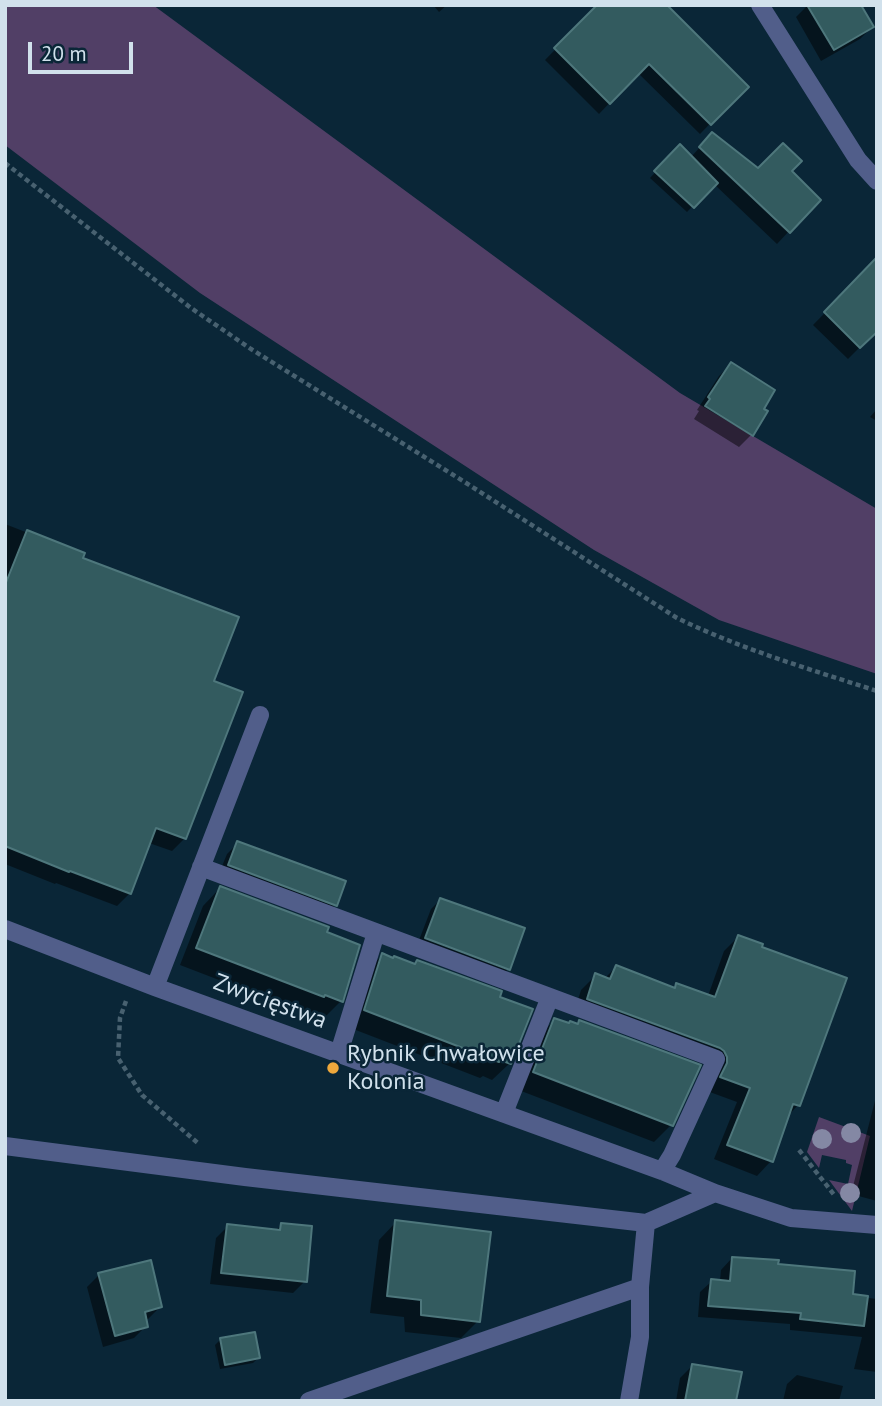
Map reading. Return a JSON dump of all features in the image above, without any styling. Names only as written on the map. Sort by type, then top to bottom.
[{"type":"street","points":[[760,5],[858,160],[877,181]]},
{"type":"street","points":[[155,987],[260,715]]},
{"type":"street","points":[[201,867],[716,1059],[662,1171]]},
{"type":"street","name":"Zwycięstwa","points":[[5,929],[155,987],[715,1192],[792,1218],[877,1225]]},
{"type":"street","points":[[339,1053],[376,933]]},
{"type":"street","points":[[504,1113],[550,997]]},
{"type":"street","points":[[5,1146],[245,1177],[646,1223],[715,1192]]},
{"type":"street","points":[[629,1401],[640,1337],[640,1287],[646,1223]]},
{"type":"street","points":[[309,1401],[640,1287]]},
{"type":"path","points":[[5,163],[160,284],[241,342],[677,618],[748,649],[877,691]]},
{"type":"path","points":[[135,978],[120,1018],[118,1058],[142,1095],[200,1144]]},
{"type":"path","points":[[799,1150],[841,1203]]},
{"type":"shaded area","points":[[5,5],[153,5],[680,393],[877,509],[877,674],[719,620],[594,550],[200,293],[5,145]]},
{"type":"shaded area","points":[[819,1117],[870,1136],[852,1211],[829,1180],[848,1184],[852,1165],[846,1163],[846,1160],[822,1155],[819,1168],[807,1152]]},
{"type":"building","points":[[597,5],[667,5],[749,87],[711,125],[649,64],[610,104],[554,48]]},
{"type":"building","points":[[807,5],[861,5],[874,27],[834,50]]},
{"type":"building","points":[[712,132],[758,168],[783,143],[802,161],[792,171],[821,200],[790,233],[699,147]]},
{"type":"building","points":[[680,144],[718,183],[694,208],[654,171]]},
{"type":"building","points":[[877,257],[877,332],[860,348],[824,312]]},
{"type":"building","points":[[731,362],[775,390],[764,409],[768,411],[753,436],[705,406]]},
{"type":"building","points":[[27,530],[85,553],[83,558],[239,617],[214,681],[243,692],[186,839],[156,828],[131,894],[5,846],[5,585]]},
{"type":"building","points":[[237,841],[346,881],[337,906],[228,865]]},
{"type":"building","points":[[220,886],[329,927],[327,932],[360,945],[343,1002],[196,948]]},
{"type":"building","points":[[440,898],[525,928],[510,970],[425,938]]},
{"type":"building","points":[[738,935],[763,944],[762,947],[847,978],[800,1106],[793,1104],[773,1162],[727,1145],[750,1088],[720,1077],[727,1063],[724,1051],[587,999],[595,973],[610,979],[616,965],[675,988],[676,983],[715,997]]},
{"type":"building","points":[[382,953],[415,964],[417,960],[502,991],[500,997],[533,1009],[511,1064],[500,1060],[499,1062],[364,1010]]},
{"type":"building","points":[[554,1018],[578,1024],[579,1020],[701,1065],[673,1126],[533,1072]]},
{"type":"building","points":[[395,1220],[491,1232],[480,1322],[421,1315],[421,1300],[387,1296]]},
{"type":"building","points":[[281,1223],[312,1226],[307,1282],[221,1273],[227,1224],[280,1230]]},
{"type":"building","points":[[732,1257],[779,1260],[778,1264],[855,1271],[853,1294],[868,1296],[864,1326],[800,1319],[801,1313],[708,1306],[711,1279],[730,1281]]},
{"type":"building","points":[[151,1260],[162,1307],[145,1312],[148,1327],[115,1336],[98,1273]]},
{"type":"building","points":[[255,1332],[260,1358],[225,1365],[220,1338]]},
{"type":"building","points":[[692,1364],[742,1372],[736,1401],[685,1401]]},
{"type":"place","name":"Rybnik Chwałowice Kolonia","points":[[333,1068]]}]
